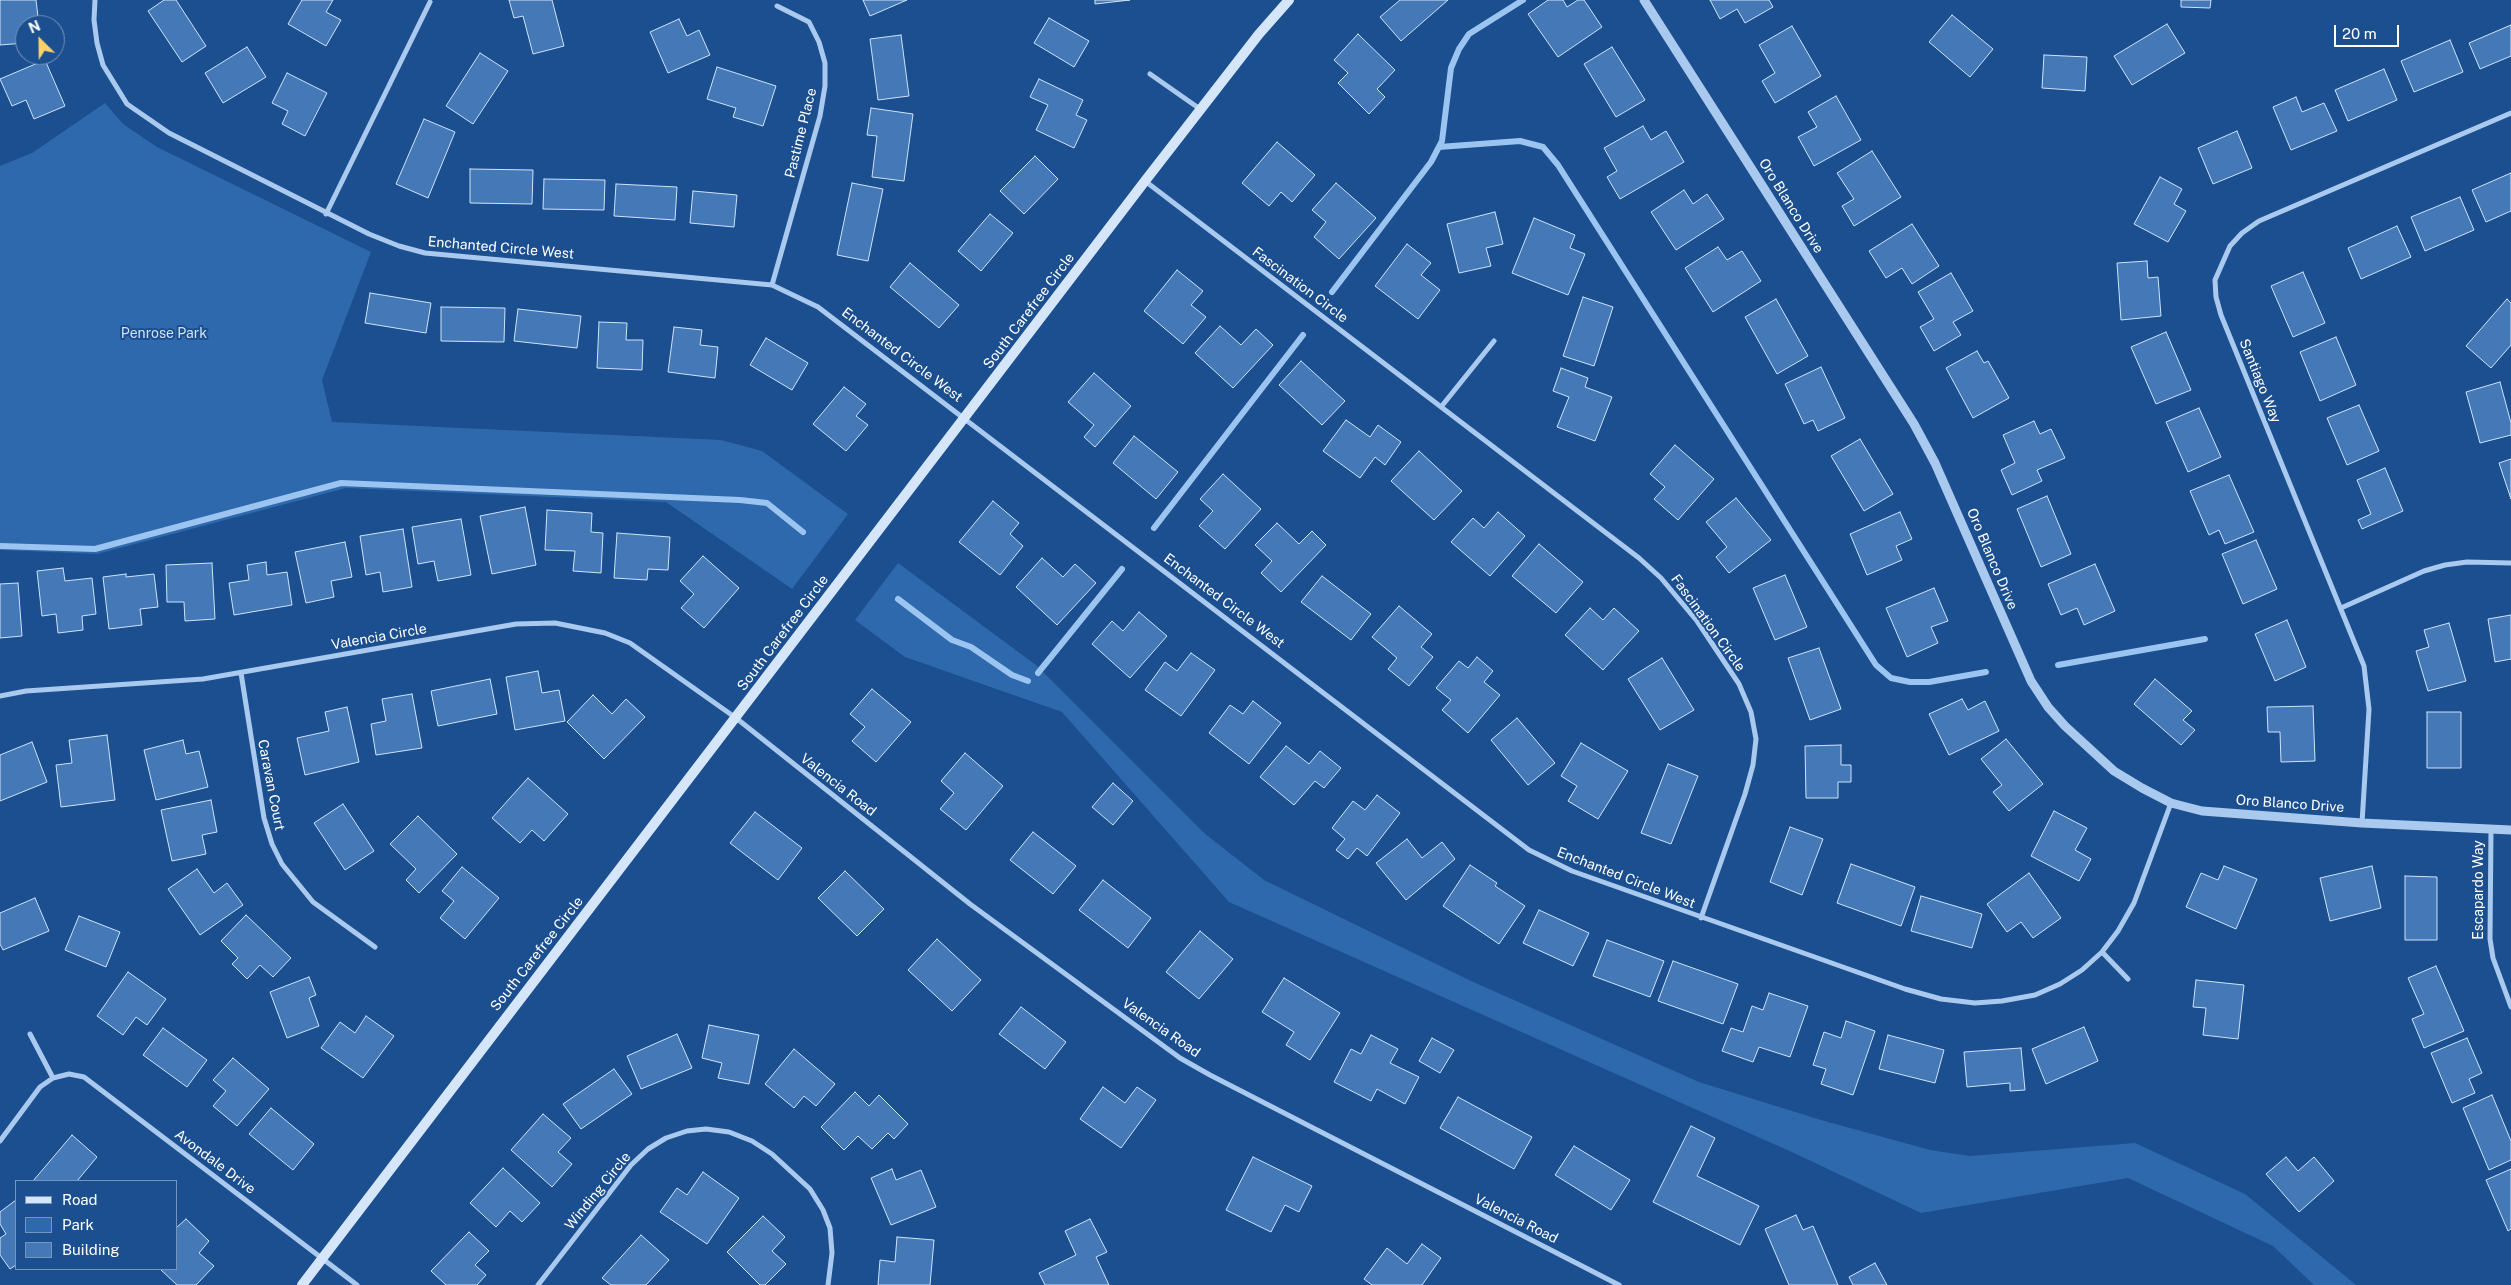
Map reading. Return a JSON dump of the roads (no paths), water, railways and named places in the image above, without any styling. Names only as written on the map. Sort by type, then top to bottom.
[{"type":"main road","name":"South Carefree Circle","points":[[302,1285],[324,1259],[467,1068],[966,418],[1200,109],[1259,34],[1289,0]]},
{"type":"street","name":"Enchanted Circle West","points":[[95,0],[94,20],[97,43],[103,65],[127,104],[169,133],[326,214],[399,246],[425,252],[772,285],[796,295],[831,316],[966,418],[1529,850],[1572,871],[1905,989],[1942,999],[1975,1003],[2036,995],[2082,970],[2102,952],[2118,931],[2134,903],[2171,802]]},
{"type":"street","name":"Oro Blanco Drive","points":[[1644,0],[1914,424],[1935,463],[2022,662],[2048,707],[2065,726],[2114,770],[2142,788],[2171,802],[2202,811],[2362,823],[2511,830]]},
{"type":"street","points":[[326,214],[430,2]]},
{"type":"street","name":"Pastime Place","points":[[772,285],[820,116],[825,86],[825,63],[819,42],[809,22],[777,6]]},
{"type":"street","points":[[1150,74],[1200,109]]},
{"type":"street","name":"Santiago Way","points":[[2362,823],[2369,709],[2368,687],[2364,666],[2221,315],[2216,296],[2215,280],[2230,246],[2242,233],[2259,221],[2511,113]]},
{"type":"street","name":"Fascination Circle","points":[[1145,181],[1640,558],[1661,578],[1697,622],[1739,684],[1751,712],[1756,739],[1753,765],[1745,794],[1701,918]]},
{"type":"street","points":[[1441,407],[1494,341]]},
{"type":"street","points":[[2341,608],[2424,571],[2446,565],[2467,562],[2511,563]]},
{"type":"street","name":"Valencia Circle","points":[[0,696],[26,691],[203,679],[516,624],[555,623],[605,633],[630,643],[736,718]]},
{"type":"street","name":"Caravan Court","points":[[241,673],[264,818],[272,844],[282,864],[313,902],[375,947]]},
{"type":"street","name":"Valencia Road","points":[[736,718],[970,904],[1180,1058],[1223,1082],[1619,1285]]},
{"type":"street","name":"Escapardo Way","points":[[2491,829],[2490,939],[2493,958],[2511,1007]]},
{"type":"street","points":[[2102,952],[2128,979]]},
{"type":"street","points":[[0,1141],[40,1087],[53,1078],[30,1034]]},
{"type":"street","name":"Avondale Drive","points":[[53,1078],[69,1074],[84,1077],[357,1285]]},
{"type":"street","name":"Winding Circle","points":[[538,1285],[632,1165],[648,1149],[666,1138],[687,1130],[706,1129],[729,1132],[752,1141],[772,1154],[810,1190],[823,1210],[830,1228],[832,1253],[828,1285]]},
{"type":"waterway","points":[[1332,292],[1431,162],[1442,141],[1451,68],[1459,49],[1469,34],[1523,0]]},
{"type":"waterway","points":[[1439,147],[1520,141],[1543,147],[1558,165],[1876,665],[1891,678],[1910,682],[1929,682],[1986,672]]},
{"type":"waterway","points":[[1154,528],[1303,335]]},
{"type":"waterway","points":[[0,546],[95,549],[341,483],[740,500],[767,503],[803,532]]},
{"type":"waterway","points":[[1038,673],[1122,569]]},
{"type":"waterway","points":[[898,599],[952,640],[971,647],[1012,675],[1028,681]]},
{"type":"waterway","points":[[2058,665],[2205,639]]},
{"type":"park label","name":"Penrose Park","points":[[164,334]]}]
